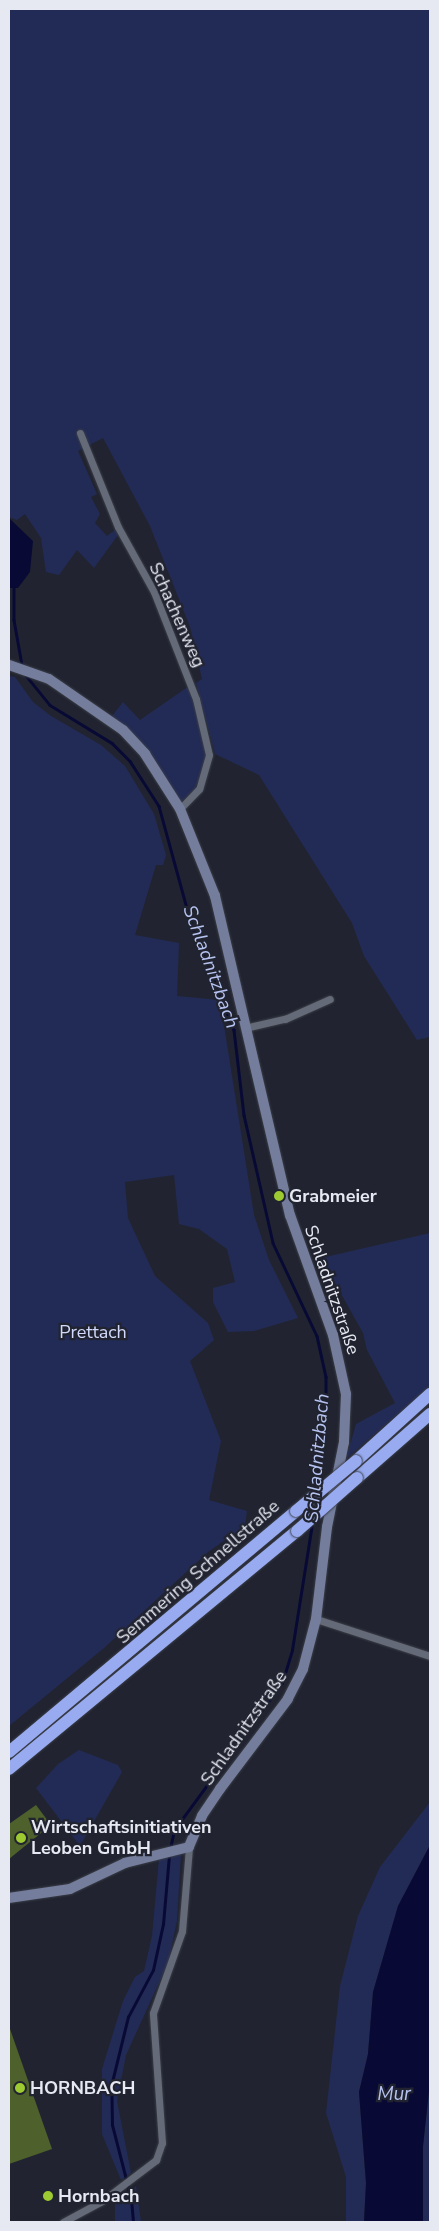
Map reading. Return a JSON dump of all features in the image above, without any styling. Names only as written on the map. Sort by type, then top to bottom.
[{"type":"highway","name":"Semmering Schnellstraße","points":[[9,1752],[356,1461],[430,1394]]},
{"type":"highway","name":"Semmering Schnellstraße","points":[[9,1769],[296,1531],[430,1414]]},
{"type":"street","name":"Schachenweg","points":[[80,433],[118,527],[154,592],[196,699],[208,755],[199,790],[180,809]]},
{"type":"street","name":"Schladnitzstraße","points":[[10,666],[37,674],[123,730],[145,754],[180,809],[215,896],[249,1027],[290,1215],[333,1335],[346,1394],[344,1442],[327,1527],[316,1619],[296,1686],[206,1810],[185,1847],[182,1931],[153,2013],[162,2143],[156,2160],[131,2181],[63,2222]]},
{"type":"street","points":[[249,1027],[285,1020],[330,999]]},
{"type":"street","points":[[316,1619],[430,1656]]},
{"type":"street","points":[[9,1898],[70,1889],[125,1862],[185,1847]]},
{"type":"green space","points":[[9,9],[430,9],[430,1037],[417,1040],[364,956],[352,923],[259,775],[215,754],[196,683],[202,679],[190,627],[150,526],[103,438],[78,451],[97,494],[91,497],[100,514],[95,523],[107,536],[115,530],[118,535],[94,568],[77,550],[59,575],[46,572],[41,538],[25,514],[17,520],[9,517]]},
{"type":"green space","name":"Prettach","points":[[9,676],[15,677],[33,702],[51,716],[101,745],[125,766],[154,814],[166,855],[163,865],[156,865],[135,935],[179,943],[177,996],[220,1000],[254,1215],[269,1260],[298,1318],[254,1331],[228,1332],[213,1302],[213,1288],[235,1282],[227,1249],[199,1229],[179,1224],[174,1175],[125,1182],[128,1218],[155,1276],[208,1323],[214,1340],[190,1361],[221,1441],[209,1500],[247,1511],[245,1526],[208,1552],[104,1648],[9,1726]]},
{"type":"green space","points":[[189,686],[207,756],[195,789],[181,802],[148,751],[112,716],[123,702],[140,720]]},
{"type":"green space","points":[[430,1233],[430,1386],[346,1459],[356,1424],[395,1403],[367,1350],[363,1333],[321,1258]]},
{"type":"green space","points":[[79,1750],[118,1765],[122,1772],[80,1846],[36,1788],[58,1764]]},
{"type":"green space","points":[[430,1802],[430,1845],[398,1906],[373,1992],[368,2054],[359,2092],[366,2183],[364,2222],[346,2222],[346,2177],[326,2113],[340,1986],[358,1916],[380,1867]]},
{"type":"green space","points":[[181,1854],[177,1921],[168,1963],[126,2055],[117,2101],[131,2173],[121,2180],[102,2134],[102,2069],[123,2001],[135,1977],[144,1971],[152,1936],[159,1859]]},
{"type":"green space","points":[[430,2082],[430,2222],[423,2222],[423,2146]]},
{"type":"green space","points":[[136,2186],[141,2222],[115,2222],[115,2199]]},
{"type":"water","points":[[9,518],[33,541],[30,572],[18,588],[9,588]]},
{"type":"water","name":"Mur","points":[[430,1845],[430,2082],[423,2146],[423,2222],[364,2222],[366,2183],[359,2092],[368,2054],[373,1992],[398,1906]]},
{"type":"building","name":"Wirtschaftsinitiativen Leoben GmbH","points":[[36,1805],[51,1825],[9,1859],[9,1824]]},
{"type":"building","name":"HORNBACH","points":[[9,2030],[52,2149],[9,2164]]},
{"type":"waterway","name":"Schladnitzbach","points":[[14,587],[14,620],[22,665]]},
{"type":"waterway","name":"Schladnitzbach","points":[[24,673],[50,705],[112,743],[130,761],[159,806],[191,923],[234,1030],[244,1115],[273,1243],[317,1336],[326,1377],[326,1410],[317,1489]]},
{"type":"waterway","name":"Schladnitzbach","points":[[170,1849],[174,1830],[282,1683],[292,1650],[312,1524]]},
{"type":"waterway","name":"Schladnitzbach","points":[[133,2222],[131,2199],[112,2125],[111,2086],[128,2017],[153,1970],[163,1924],[169,1855]]},
{"type":"place","name":"Grabmeier","points":[[279,1196]]},
{"type":"place","name":"Wirtschaftsinitiativen Leoben GmbH","points":[[21,1838]]},
{"type":"place","name":"HORNBACH","points":[[20,2088]]},
{"type":"place","name":"Hornbach","points":[[48,2196]]}]
